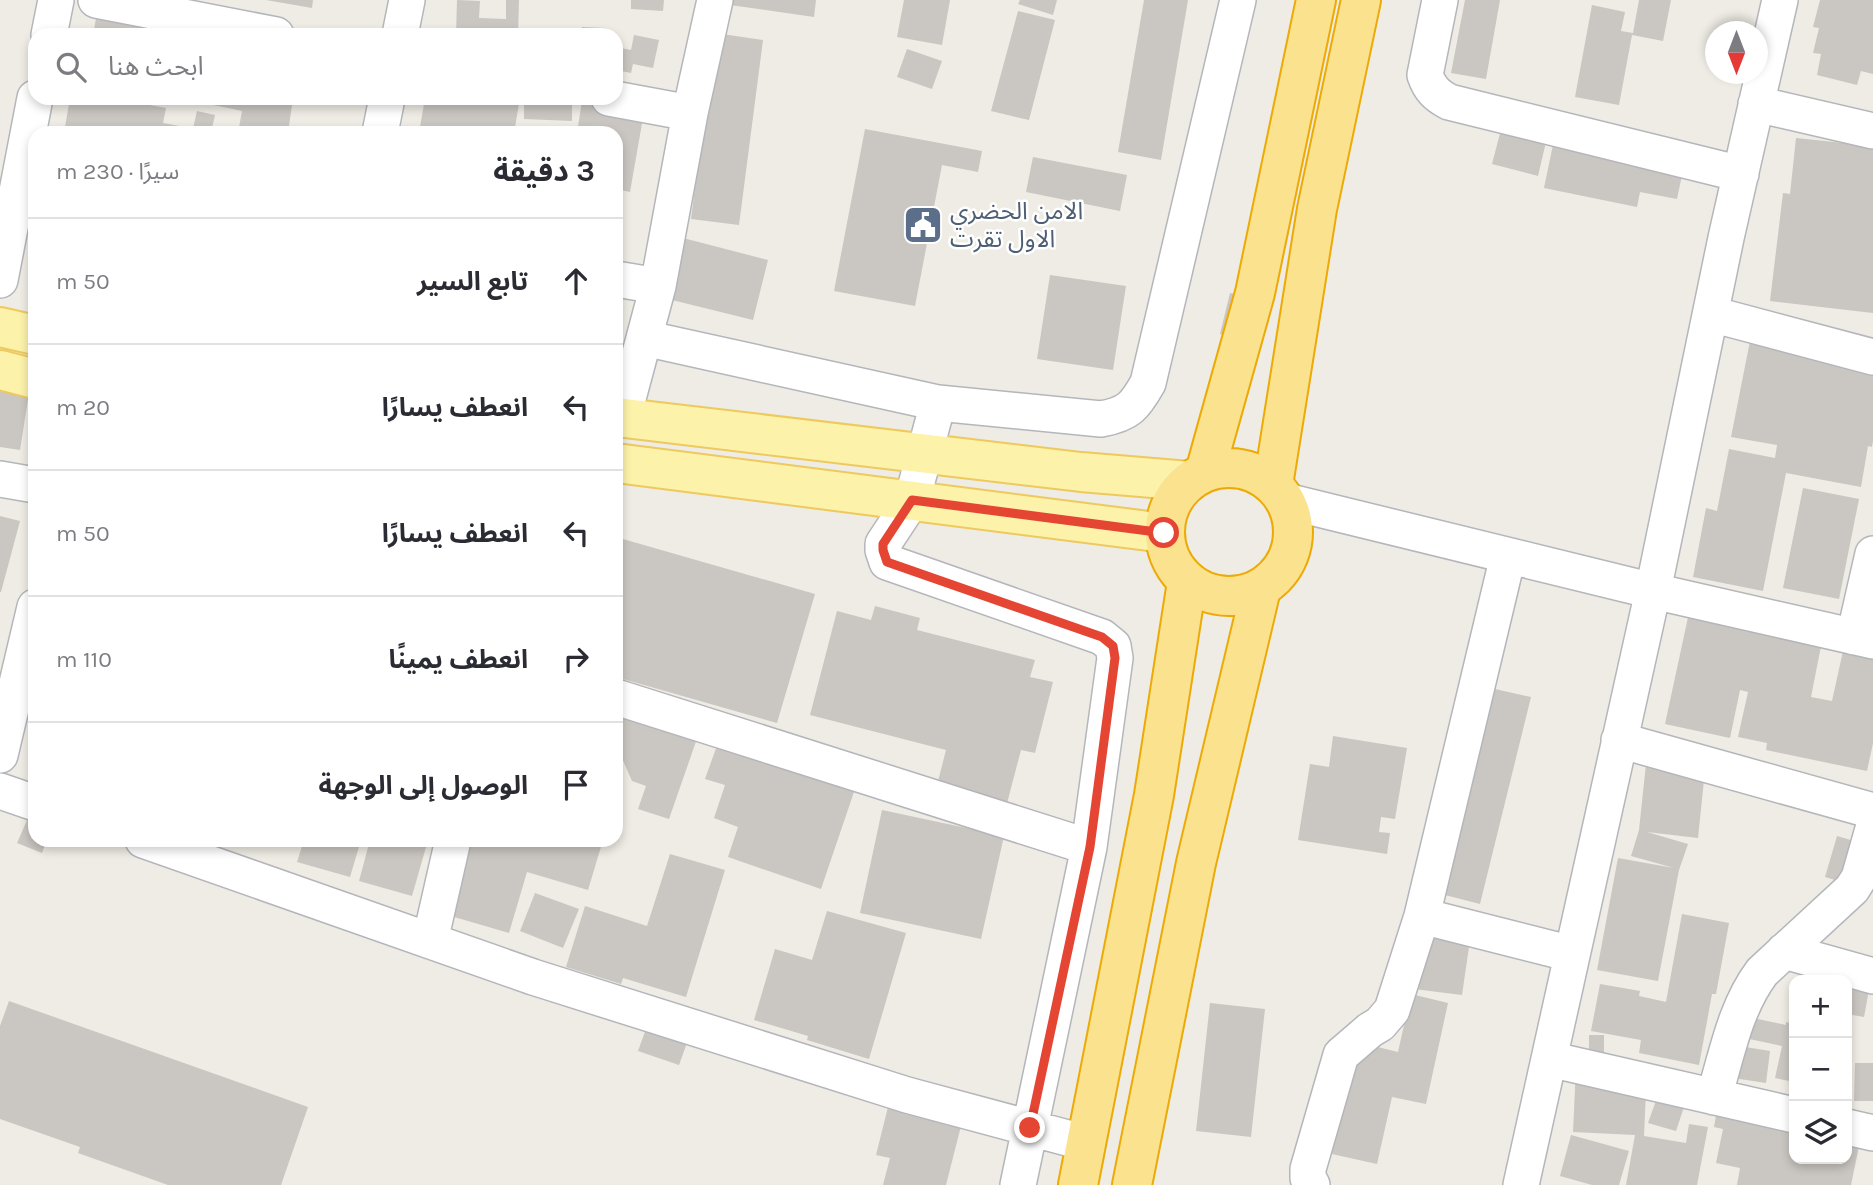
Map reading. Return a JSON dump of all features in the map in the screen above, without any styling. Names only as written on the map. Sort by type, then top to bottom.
[{"type":"highway","points":[[1197,477],[1255,293],[1316,0]]},
{"type":"highway","points":[[1280,493],[1317,209],[1361,0]]},
{"type":"highway","points":[[1229,468],[1252,472],[1280,493],[1293,520],[1294,541],[1288,560],[1277,577],[1261,589],[1236,597],[1210,594],[1187,582],[1170,560],[1164,533],[1167,513],[1176,495],[1197,477],[1229,468]]},
{"type":"highway","points":[[1078,1185],[1154,795],[1187,582]]},
{"type":"highway","points":[[1132,1185],[1196,863],[1261,589]]},
{"type":"main road","points":[[0,327],[28,333]]},
{"type":"main road","points":[[0,370],[28,377]]},
{"type":"main road","points":[[623,417],[1081,472],[1197,477]]},
{"type":"main road","points":[[623,464],[1164,533]]},
{"type":"street","points":[[50,28],[56,0]]},
{"type":"street","points":[[96,0],[240,28]]},
{"type":"street","points":[[401,28],[407,0]]},
{"type":"street","points":[[623,407],[658,286],[690,113],[715,0]]},
{"type":"street","points":[[644,338],[938,403],[1101,419],[1120,416],[1137,403],[1148,383],[1238,0]]},
{"type":"street","points":[[1440,0],[1425,75],[1437,96],[1449,102],[1741,174]]},
{"type":"street","points":[[1521,1185],[1653,591],[1780,0]]},
{"type":"street","points":[[623,101],[690,113]]},
{"type":"street","points":[[1756,104],[1873,131]]},
{"type":"street","points":[[28,126],[33,105]]},
{"type":"street","points":[[381,126],[386,105]]},
{"type":"street","points":[[0,280],[28,128]]},
{"type":"street","points":[[623,280],[658,286]]},
{"type":"street","points":[[1711,314],[1873,357]]},
{"type":"street","points":[[938,403],[912,500],[883,544],[887,562],[1102,637],[1113,646],[1115,658],[1090,847],[1018,1185]]},
{"type":"street","points":[[0,479],[28,484]]},
{"type":"street","points":[[1280,493],[1508,555],[1863,639],[1873,554]]},
{"type":"street","points":[[1312,1185],[1308,1178],[1308,1169],[1341,1055],[1380,1024],[1392,1010],[1422,916],[1508,555]]},
{"type":"street","points":[[0,755],[21,645],[28,626]]},
{"type":"street","points":[[623,699],[1090,847]]},
{"type":"street","points":[[1619,740],[1873,811]]},
{"type":"street","points":[[0,791],[28,801]]},
{"type":"street","points":[[1714,1097],[1741,1006],[1750,987],[1762,972],[1852,889],[1859,878],[1873,828]]},
{"type":"street","points":[[163,847],[533,977],[894,1091],[1086,1143]]},
{"type":"street","points":[[430,940],[451,847]]},
{"type":"street","points":[[1422,916],[1572,954]]},
{"type":"street","points":[[1784,951],[1873,976]]},
{"type":"street","points":[[1549,1059],[1789,1114]]},
{"type":"street","points":[[1852,1128],[1873,1133]]},
{"type":"building","points":[[266,0],[313,0],[312,8]]},
{"type":"building","points":[[457,0],[480,1],[479,18],[506,19],[506,0],[519,0],[518,28],[456,28]]},
{"type":"building","points":[[631,0],[664,0],[663,11],[631,9]]},
{"type":"building","points":[[731,0],[816,0],[814,17],[730,5]]},
{"type":"building","points":[[904,0],[950,0],[942,45],[897,37]]},
{"type":"building","points":[[1020,0],[1057,0],[1053,15],[1018,4]]},
{"type":"building","points":[[1144,0],[1188,0],[1161,160],[1118,152]]},
{"type":"building","points":[[1465,0],[1500,0],[1486,79],[1451,73]]},
{"type":"building","points":[[1639,0],[1671,0],[1663,41],[1632,35],[1619,105],[1575,97],[1592,5],[1625,12],[1621,31],[1633,33]]},
{"type":"building","points":[[1820,0],[1873,0],[1873,74],[1861,71],[1857,85],[1817,75],[1821,54],[1813,53],[1819,28],[1813,27]]},
{"type":"building","points":[[99,2],[204,28],[94,28]]},
{"type":"building","points":[[1018,11],[1055,20],[1029,120],[991,111]]},
{"type":"building","points":[[715,33],[763,40],[739,225],[691,219]]},
{"type":"building","points":[[634,35],[659,40],[653,68],[633,64],[631,73],[623,71],[623,48],[631,50]]},
{"type":"building","points":[[907,49],[942,61],[932,89],[897,77]]},
{"type":"building","points":[[69,105],[150,105],[166,108],[163,123],[180,126],[65,126]]},
{"type":"building","points":[[213,105],[292,105],[289,126],[239,126],[242,111]]},
{"type":"building","points":[[424,105],[519,105],[515,126],[420,126]]},
{"type":"building","points":[[524,105],[572,105],[572,121],[524,119]]},
{"type":"building","points":[[581,105],[605,105],[644,112],[630,192],[623,190],[623,126],[578,126]]},
{"type":"building","points":[[197,111],[215,115],[213,126],[194,126]]},
{"type":"building","points":[[1504,118],[1549,129],[1538,176],[1492,164]]},
{"type":"building","points":[[865,129],[982,151],[978,172],[942,165],[915,306],[834,291]]},
{"type":"building","points":[[1555,135],[1685,161],[1677,199],[1640,192],[1637,207],[1544,188]]},
{"type":"building","points":[[1796,138],[1873,146],[1873,313],[1770,301],[1783,193],[1790,194]]},
{"type":"building","points":[[1033,157],[1127,175],[1120,211],[1026,192]]},
{"type":"building","points":[[683,238],[768,260],[753,320],[668,299]]},
{"type":"building","points":[[1050,275],[1126,286],[1113,370],[1037,359]]},
{"type":"building","points":[[1230,293],[1248,297],[1238,338],[1220,334]]},
{"type":"building","points":[[1750,341],[1873,365],[1873,441],[1872,447],[1868,446],[1861,487],[1786,473],[1763,591],[1693,577],[1706,508],[1717,511],[1729,449],[1775,458],[1777,445],[1731,437]]},
{"type":"building","points":[[0,388],[28,393],[20,450],[0,447]]},
{"type":"building","points":[[1803,488],[1859,499],[1839,599],[1783,588]]},
{"type":"building","points":[[0,516],[20,521],[1,592],[0,592]]},
{"type":"building","points":[[623,539],[815,594],[777,723],[623,679]]},
{"type":"building","points":[[875,606],[920,618],[917,630],[1035,660],[1030,677],[1053,682],[1035,753],[1021,750],[1006,807],[936,789],[946,750],[810,715],[837,611],[871,620]]},
{"type":"building","points":[[1690,608],[1823,636],[1811,697],[1832,701],[1843,651],[1873,657],[1873,743],[1867,771],[1766,750],[1767,743],[1738,737],[1748,692],[1740,690],[1730,738],[1665,724]]},
{"type":"building","points":[[1495,689],[1531,697],[1480,904],[1445,895]]},
{"type":"building","points":[[623,703],[700,730],[669,819],[638,809],[646,786],[632,781],[623,760]]},
{"type":"building","points":[[1333,736],[1407,748],[1395,819],[1381,817],[1379,832],[1390,833],[1387,854],[1298,840],[1310,764],[1329,767]]},
{"type":"building","points":[[719,740],[856,786],[821,889],[728,857],[738,827],[714,818],[725,785],[705,779]]},
{"type":"building","points":[[1646,764],[1705,770],[1698,838],[1647,832],[1688,844],[1679,870],[1658,981],[1597,970],[1618,858],[1674,868],[1631,856],[1639,830]]},
{"type":"building","points":[[882,810],[1004,836],[981,939],[860,913]]},
{"type":"building","points":[[28,818],[28,847],[44,847],[42,853],[17,843]]},
{"type":"building","points":[[1837,836],[1864,844],[1852,885],[1825,877]]},
{"type":"building","points":[[302,847],[359,847],[350,877],[297,862]]},
{"type":"building","points":[[368,847],[426,847],[412,896],[359,881]]},
{"type":"building","points":[[464,847],[601,847],[588,890],[527,872],[509,933],[444,914]]},
{"type":"building","points":[[670,854],[725,870],[686,997],[623,978],[621,984],[566,967],[585,906],[647,926]]},
{"type":"building","points":[[535,893],[579,909],[563,948],[520,931]]},
{"type":"building","points":[[827,911],[906,933],[869,1059],[807,1040],[808,1036],[754,1020],[775,949],[812,960]]},
{"type":"building","points":[[1682,914],[1729,923],[1699,1065],[1639,1053],[1641,1040],[1591,1031],[1600,984],[1640,991],[1639,996],[1666,1002]]},
{"type":"building","points":[[1423,926],[1471,933],[1462,995],[1414,989]]},
{"type":"building","points":[[1871,979],[1864,1017],[1852,1015],[1852,980]]},
{"type":"building","points":[[1411,994],[1448,1003],[1426,1104],[1392,1097],[1377,1164],[1332,1154],[1357,1042],[1398,1052]]},
{"type":"building","points":[[9,1001],[308,1107],[281,1185],[168,1185],[78,1153],[80,1147],[0,1119],[0,1026]]},
{"type":"building","points":[[1210,1003],[1265,1009],[1251,1137],[1196,1131]]},
{"type":"building","points":[[651,1015],[692,1029],[679,1065],[638,1051]]},
{"type":"building","points":[[1744,1016],[1786,1025],[1786,1022],[1789,1023],[1789,1081],[1775,1078],[1782,1046],[1740,1037]]},
{"type":"building","points":[[1589,1035],[1604,1035],[1604,1061],[1589,1061]]},
{"type":"building","points":[[1739,1046],[1770,1051],[1766,1083],[1733,1078]]},
{"type":"building","points":[[1855,1063],[1873,1063],[1873,1101],[1854,1101]]},
{"type":"building","points":[[1576,1067],[1647,1069],[1644,1136],[1686,1143],[1689,1124],[1708,1127],[1697,1185],[1626,1185],[1635,1135],[1573,1132]]},
{"type":"building","points":[[1658,1095],[1685,1104],[1676,1131],[1648,1123]]},
{"type":"building","points":[[1719,1098],[1789,1112],[1789,1164],[1852,1164],[1852,1125],[1863,1127],[1851,1185],[1737,1185],[1740,1168],[1716,1163],[1723,1129],[1714,1127]]},
{"type":"building","points":[[888,1107],[961,1126],[946,1185],[883,1185],[890,1158],[876,1155]]},
{"type":"building","points":[[1571,1135],[1629,1151],[1619,1185],[1592,1185],[1560,1176]]},
{"type":"place","name":"الامن الحضري الاول تقرت","points":[[923,225]]},
{"type":"route","points":[[1030,1128],[1090,847],[1115,658],[1113,646],[1102,637],[887,562],[883,544],[912,500],[1164,533]]}]
